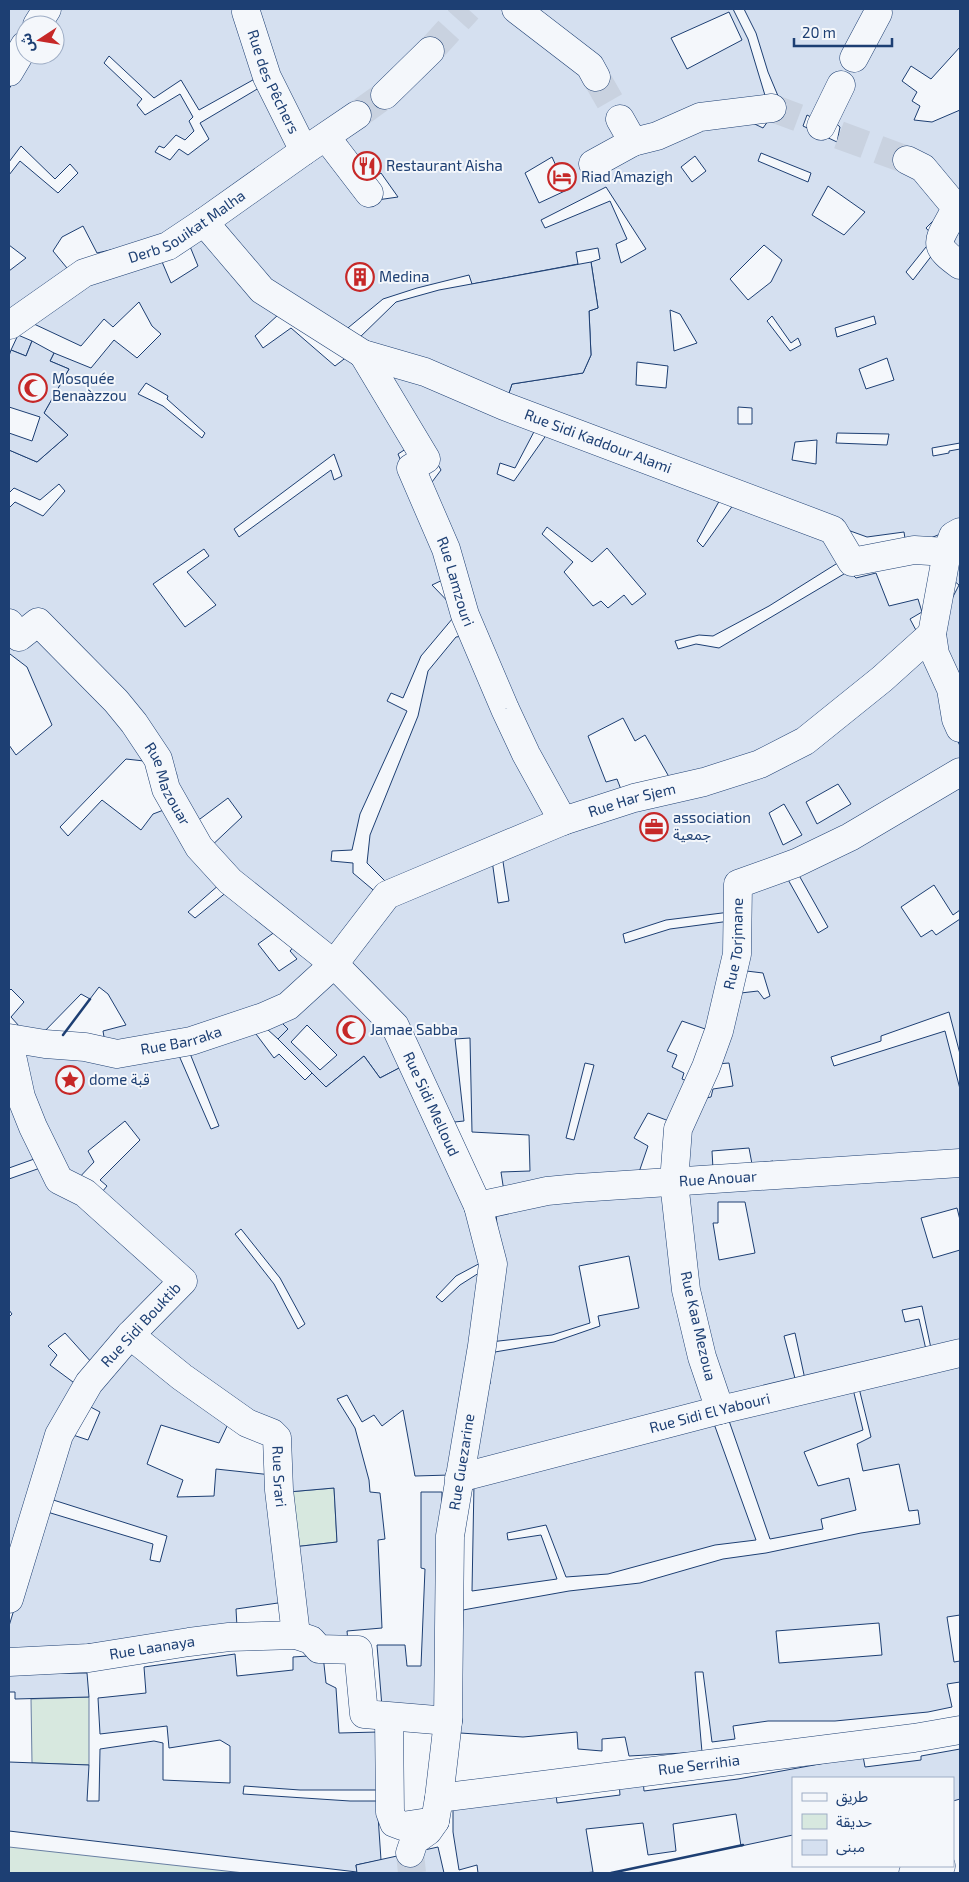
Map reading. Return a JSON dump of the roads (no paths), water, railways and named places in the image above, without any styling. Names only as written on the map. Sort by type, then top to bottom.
[{"type":"street","points":[[516,9],[590,66],[596,77]]},
{"type":"street","name":"Rue des Pêchers","points":[[246,12],[267,77],[315,144],[369,194]]},
{"type":"street","points":[[854,58],[878,14]]},
{"type":"street","points":[[385,95],[430,51]]},
{"type":"street","points":[[822,127],[841,85]]},
{"type":"street","points":[[593,164],[633,142],[658,136],[700,118],[772,108]]},
{"type":"street","name":"Derb Souikat Malha","points":[[9,326],[84,273],[168,246],[358,115]]},
{"type":"street","points":[[620,119],[633,142]]},
{"type":"street","points":[[907,160],[923,168],[953,204],[954,212],[939,245],[944,254],[960,265]]},
{"type":"street","points":[[204,222],[262,290],[363,354]]},
{"type":"street","name":"Rue Sidi Kaddour Alami","points":[[363,354],[426,372],[504,406],[833,530],[852,562],[954,542]]},
{"type":"street","name":"Rue Lamzouri","points":[[363,354],[426,459],[411,468],[446,549],[465,615],[526,754],[562,822]]},
{"type":"street","points":[[954,542],[932,634],[935,654],[951,689],[956,719],[960,728]]},
{"type":"street","name":"Rue Mazouar","points":[[9,623],[19,637],[38,622],[116,701],[158,760],[166,789],[199,848],[230,881],[334,964]]},
{"type":"street","name":"Rue Har Sjem","points":[[334,964],[387,895],[562,822],[634,798],[704,782],[767,760],[805,741],[888,674],[932,634]]},
{"type":"street","name":"Rue Torjmane","points":[[674,1182],[678,1130],[706,1067],[719,1030],[737,954],[738,884],[796,863],[850,837],[960,772]]},
{"type":"street","name":"Rue Barraka","points":[[9,1040],[85,1047],[117,1054],[191,1041],[263,1017],[288,1006],[334,964]]},
{"type":"street","name":"Rue Sidi Melloud","points":[[334,964],[395,1026],[478,1206]]},
{"type":"street","name":"Rue Sidi Bouktib","points":[[9,1040],[21,1098],[59,1180],[85,1193],[183,1281],[130,1335],[88,1383],[59,1435],[9,1599]]},
{"type":"street","name":"Rue Anouar","points":[[478,1206],[548,1191],[960,1163]]},
{"type":"street","name":"Rue Kaa Mezoua","points":[[674,1182],[686,1290],[702,1356],[720,1410]]},
{"type":"street","name":"Rue Guezarine","points":[[437,1809],[448,1721],[450,1536],[482,1346],[493,1264],[478,1206]]},
{"type":"street","name":"Rue Srari","points":[[130,1335],[182,1377],[247,1423],[272,1433],[277,1438],[279,1490],[296,1635]]},
{"type":"street","name":"Rue Sidi El Yabouri","points":[[459,1478],[720,1410],[960,1353]]},
{"type":"street","points":[[296,1635],[311,1640],[319,1649],[358,1650],[364,1714],[448,1721]]},
{"type":"street","name":"Rue Laanaya","points":[[9,1662],[89,1658],[229,1637],[296,1635]]},
{"type":"street","name":"Rue Serrihia","points":[[389,1717],[390,1812],[394,1822],[402,1826],[437,1809],[960,1730]]},
{"type":"street","points":[[410,1853],[414,1841],[428,1831],[437,1809]]},
{"type":"street","points":[[949,1873],[960,1862]]},
{"type":"street","points":[[913,1873],[937,1867]]},
{"type":"tunnel","points":[[430,51],[468,9]]},
{"type":"tunnel","points":[[596,77],[620,119]]},
{"type":"tunnel","points":[[357,115],[385,95]]},
{"type":"tunnel","points":[[772,108],[807,121]]},
{"type":"tunnel","points":[[839,135],[907,160]]},
{"type":"tunnel","points":[[410,1853],[412,1873]]},
{"type":"place","name":"Restaurant Aisha","points":[[367,166]]},
{"type":"place","name":"Riad Amazigh","points":[[562,177]]},
{"type":"place","name":"Medina","points":[[360,277]]},
{"type":"place","name":"Mosquée Benaàzzou","points":[[33,388]]},
{"type":"place","name":"association جمعية","points":[[654,827]]},
{"type":"place","name":"Jamae Sabba","points":[[351,1030]]},
{"type":"place","name":"dome قبة","points":[[70,1080]]}]
